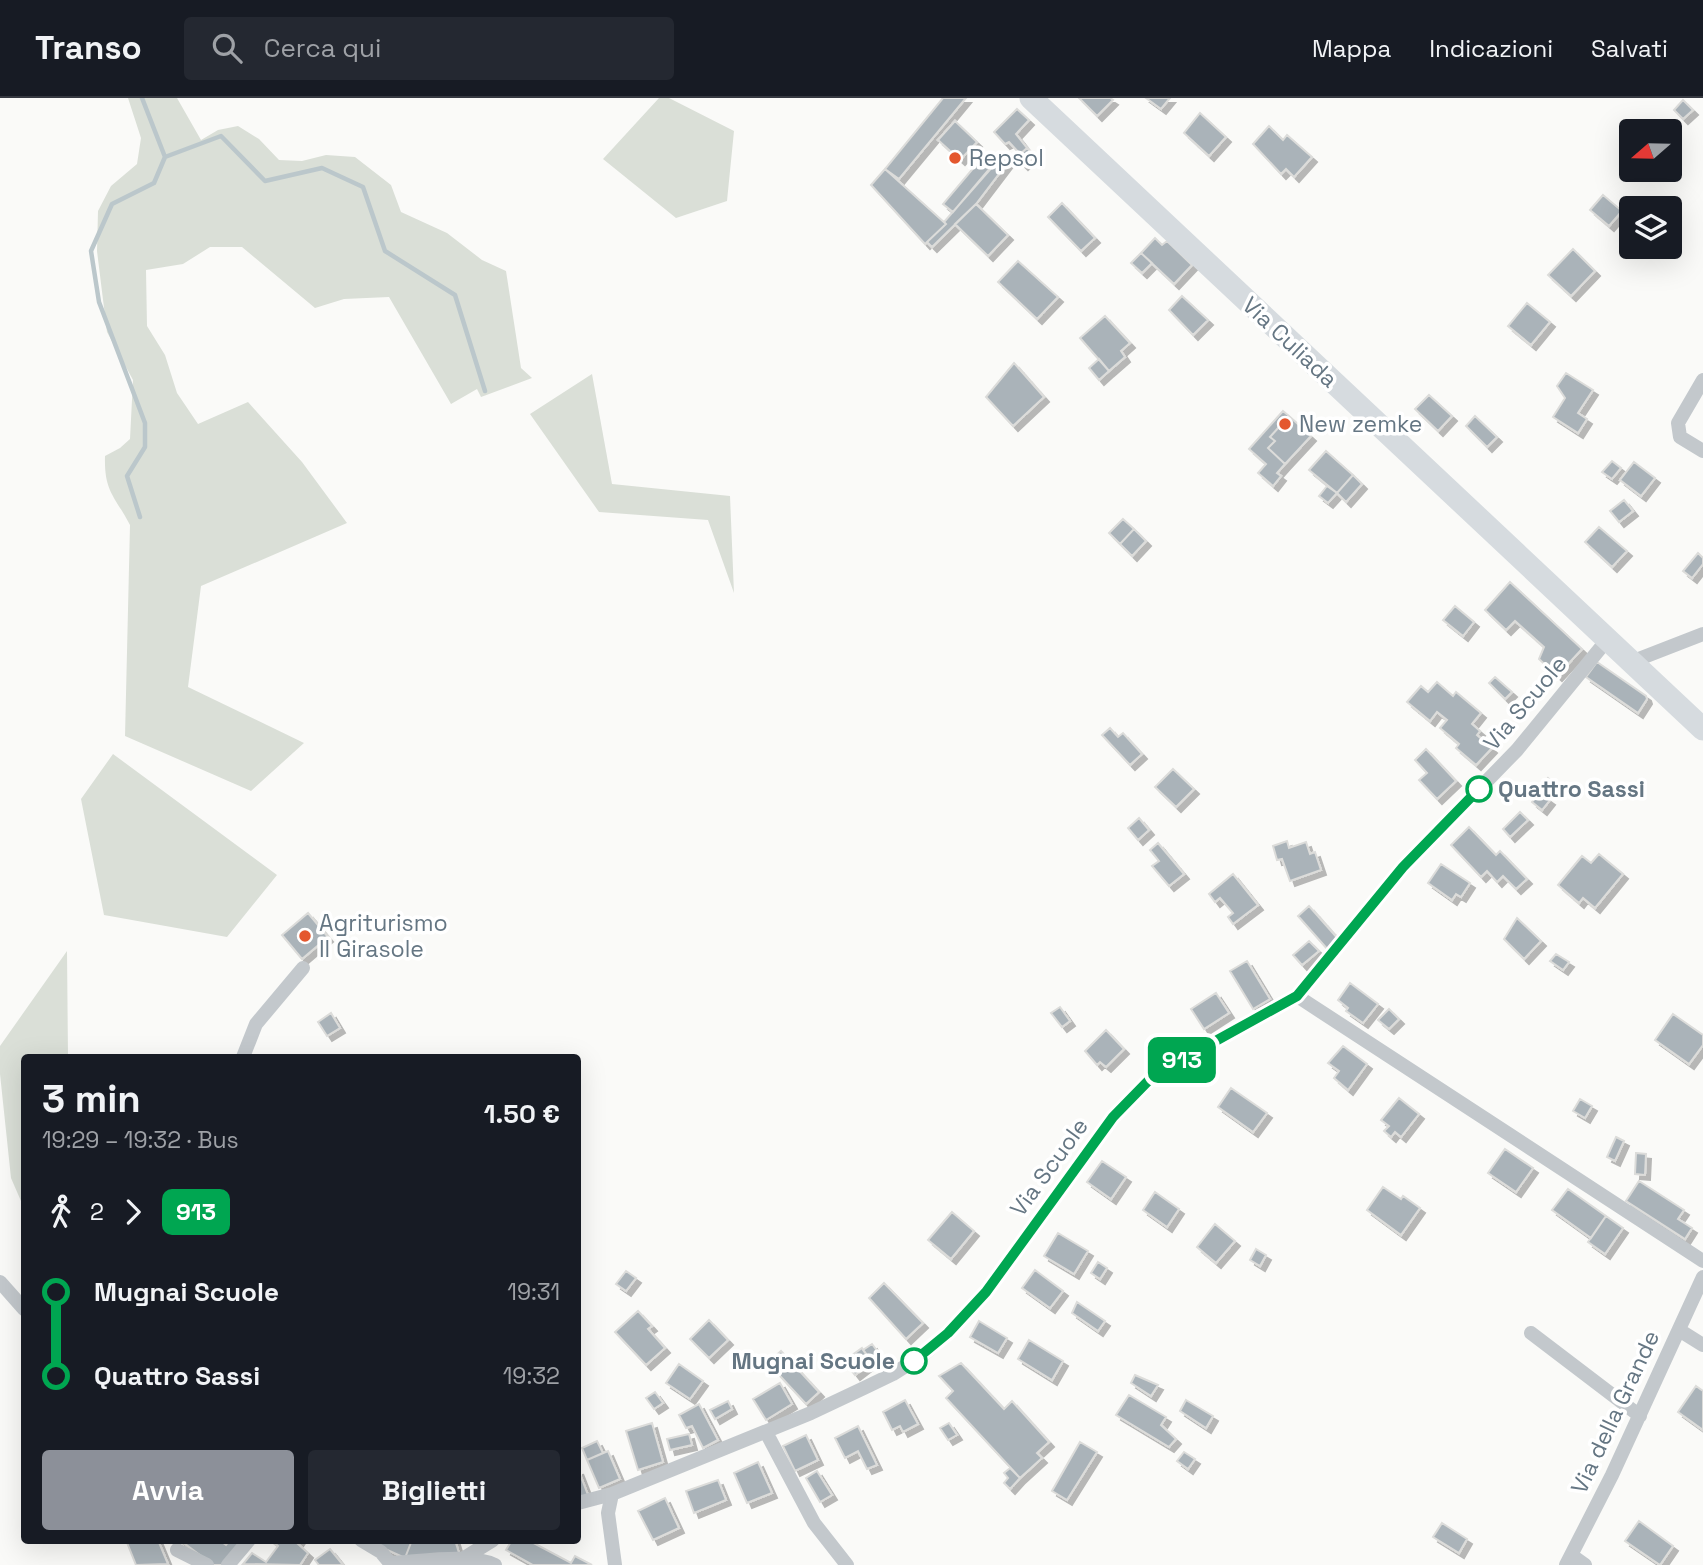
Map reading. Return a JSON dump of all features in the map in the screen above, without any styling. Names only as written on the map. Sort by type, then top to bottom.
[{"type":"main road","name":"Via Culiada","points":[[1031,98],[1703,729]]},
{"type":"street","points":[[1703,380],[1678,423],[1680,437],[1703,451]]},
{"type":"street","points":[[1631,663],[1703,634]]},
{"type":"street","name":"Via Scuole","points":[[581,1502],[612,1494],[766,1432],[893,1374],[923,1355],[948,1333],[986,1292],[1113,1117],[1154,1075],[1297,996],[1403,867],[1517,750],[1607,640]]},
{"type":"street","points":[[244,1054],[256,1024],[303,968]]},
{"type":"street","points":[[1297,996],[1703,1261]]},
{"type":"street","name":"Via della Grande","points":[[1568,1560],[1612,1475],[1679,1330],[1699,1297],[1703,1277]]},
{"type":"street","points":[[0,1282],[21,1306]]},
{"type":"street","points":[[1679,1330],[1703,1345]]},
{"type":"street","points":[[1531,1333],[1640,1416]]},
{"type":"street","points":[[766,1432],[814,1522],[847,1565]]},
{"type":"street","points":[[612,1494],[608,1513],[615,1565]]},
{"type":"street","points":[[228,1565],[246,1544]]},
{"type":"street","points":[[368,1544],[381,1552],[390,1563],[461,1560],[495,1565]]},
{"type":"street","points":[[461,1560],[487,1544]]},
{"type":"street","points":[[177,1550],[207,1565]]},
{"type":"street","points":[[373,1565],[381,1552]]},
{"type":"street","points":[[1568,1560],[1585,1565]]},
{"type":"shaded area","points":[[128,98],[177,98],[201,140],[218,130],[238,126],[259,139],[279,160],[302,161],[326,155],[355,157],[391,185],[401,212],[447,233],[482,260],[506,271],[521,368],[532,378],[481,397],[477,389],[451,404],[389,297],[344,299],[315,308],[242,247],[210,247],[183,264],[146,270],[147,326],[165,355],[177,393],[198,424],[248,402],[302,462],[347,523],[201,586],[188,687],[304,743],[251,791],[125,736],[130,525],[106,478],[105,456],[130,439],[133,380],[107,332],[97,251],[98,211],[111,186],[137,164],[141,138]]},
{"type":"shaded area","points":[[659,98],[669,98],[734,131],[727,201],[676,218],[603,159]]},
{"type":"shaded area","points":[[592,374],[612,484],[730,496],[734,593],[708,520],[599,512],[530,414]]},
{"type":"shaded area","points":[[113,754],[277,875],[227,937],[104,915],[81,799]]},
{"type":"shaded area","points":[[67,951],[68,1054],[21,1054],[21,1201],[11,1178],[0,1074],[0,1046]]},
{"type":"building","points":[[943,98],[966,98],[899,179],[885,169]]},
{"type":"building","points":[[1079,98],[1110,98],[1113,100],[1097,116]]},
{"type":"building","points":[[1146,98],[1170,98],[1161,109]]},
{"type":"building","points":[[1683,100],[1693,110],[1683,119],[1674,110]]},
{"type":"building","points":[[1017,109],[1029,120],[1016,134],[1027,148],[1020,154],[994,132]]},
{"type":"building","points":[[1200,113],[1226,137],[1209,156],[1184,133]]},
{"type":"building","points":[[955,121],[977,142],[960,160],[938,140]]},
{"type":"building","points":[[1269,126],[1283,140],[1287,135],[1312,157],[1294,177],[1286,169],[1281,174],[1253,144]]},
{"type":"building","points":[[1027,148],[1034,155],[1023,165],[1016,158]]},
{"type":"building","points":[[1001,157],[1008,162],[976,204],[932,247],[927,242],[946,224],[944,222]]},
{"type":"building","points":[[981,159],[991,167],[953,212],[943,204]]},
{"type":"building","points":[[885,169],[946,224],[925,244],[871,185]]},
{"type":"building","points":[[1603,195],[1619,208],[1619,214],[1609,226],[1590,210]]},
{"type":"building","points":[[1062,203],[1095,238],[1081,251],[1048,217]]},
{"type":"building","points":[[976,204],[1008,235],[988,256],[955,224]]},
{"type":"building","points":[[1155,238],[1162,245],[1167,241],[1192,265],[1174,284],[1141,253]]},
{"type":"building","points":[[1573,249],[1595,271],[1571,296],[1548,275]]},
{"type":"building","points":[[1141,253],[1152,263],[1142,273],[1131,263]]},
{"type":"building","points":[[1018,261],[1058,297],[1037,319],[998,282]]},
{"type":"building","points":[[1182,296],[1208,320],[1193,335],[1169,310]]},
{"type":"building","points":[[1527,303],[1550,322],[1531,345],[1508,326]]},
{"type":"building","points":[[1105,316],[1130,343],[1121,351],[1125,357],[1109,371],[1080,338]]},
{"type":"building","points":[[1099,359],[1109,371],[1099,380],[1089,368]]},
{"type":"building","points":[[1014,363],[1044,397],[1013,426],[986,397]]},
{"type":"building","points":[[1566,373],[1593,390],[1578,413],[1587,419],[1578,433],[1553,417],[1565,398],[1557,386]]},
{"type":"building","points":[[1429,395],[1452,416],[1438,431],[1415,409]]},
{"type":"building","points":[[1283,411],[1289,416],[1270,437],[1275,441],[1268,448],[1285,464],[1277,473],[1281,476],[1273,486],[1258,473],[1266,464],[1249,449]]},
{"type":"building","points":[[1289,416],[1311,436],[1285,464],[1268,448],[1275,441],[1270,437]]},
{"type":"building","points":[[1475,416],[1497,437],[1487,447],[1466,426]]},
{"type":"building","points":[[1326,451],[1353,475],[1337,493],[1309,470]]},
{"type":"building","points":[[1612,461],[1621,468],[1612,479],[1602,472]]},
{"type":"building","points":[[1634,462],[1655,478],[1641,496],[1620,480]]},
{"type":"building","points":[[1353,475],[1362,484],[1346,502],[1337,493]]},
{"type":"building","points":[[1327,486],[1337,493],[1328,503],[1319,496]]},
{"type":"building","points":[[1624,500],[1633,511],[1619,522],[1610,511]]},
{"type":"building","points":[[1123,519],[1134,529],[1120,544],[1109,533]]},
{"type":"building","points":[[1599,527],[1627,551],[1612,567],[1585,542]]},
{"type":"building","points":[[1134,529],[1146,541],[1132,556],[1120,544]]},
{"type":"building","points":[[1698,553],[1703,558],[1703,564],[1692,578],[1683,571]]},
{"type":"building","points":[[1510,582],[1582,649],[1557,676],[1539,659],[1544,647],[1515,621],[1506,630],[1485,610]]},
{"type":"building","points":[[1455,606],[1474,622],[1463,636],[1443,620]]},
{"type":"building","points":[[1597,662],[1646,696],[1647,699],[1638,713],[1586,677]]},
{"type":"building","points":[[1495,677],[1512,692],[1505,699],[1489,683]]},
{"type":"building","points":[[1437,682],[1453,696],[1456,692],[1481,713],[1472,724],[1480,731],[1477,735],[1492,748],[1476,765],[1456,748],[1459,744],[1440,728],[1447,720],[1437,712],[1430,721],[1407,702],[1421,686],[1428,692]]},
{"type":"building","points":[[1110,728],[1118,737],[1123,733],[1142,754],[1130,765],[1102,735]]},
{"type":"building","points":[[1426,749],[1456,781],[1437,799],[1419,780],[1427,773],[1415,760]]},
{"type":"building","points":[[1173,769],[1194,789],[1176,807],[1155,787]]},
{"type":"building","points":[[1548,778],[1558,786],[1552,794],[1541,787]]},
{"type":"building","points":[[1539,792],[1550,800],[1542,810],[1532,802]]},
{"type":"building","points":[[1520,812],[1528,820],[1510,837],[1503,829]]},
{"type":"building","points":[[1139,818],[1149,830],[1138,840],[1128,828]]},
{"type":"building","points":[[1469,827],[1496,855],[1500,851],[1527,879],[1516,889],[1503,876],[1497,882],[1487,871],[1481,877],[1451,845]]},
{"type":"building","points":[[1287,841],[1289,848],[1306,842],[1310,854],[1315,852],[1321,870],[1290,881],[1282,859],[1277,860],[1273,846]]},
{"type":"building","points":[[1158,843],[1184,874],[1169,886],[1152,866],[1159,861],[1150,850]]},
{"type":"building","points":[[1599,854],[1623,874],[1595,908],[1583,898],[1579,903],[1558,885],[1582,856],[1591,863]]},
{"type":"building","points":[[1441,864],[1470,883],[1461,897],[1456,894],[1452,900],[1428,883]]},
{"type":"building","points":[[1233,874],[1258,905],[1233,924],[1228,917],[1233,913],[1220,898],[1215,902],[1209,894]]},
{"type":"building","points":[[1309,906],[1340,941],[1329,951],[1298,916]]},
{"type":"building","name":"Agriturismo Il Girasole","points":[[308,913],[328,937],[302,959],[282,935]]},
{"type":"building","points":[[1517,918],[1541,941],[1524,959],[1504,939]]},
{"type":"building","points":[[1309,941],[1319,951],[1302,965],[1293,955]]},
{"type":"building","points":[[1556,954],[1569,962],[1563,970],[1550,961]]},
{"type":"building","points":[[1247,961],[1270,999],[1253,1009],[1230,971]]},
{"type":"building","points":[[1350,983],[1378,1004],[1363,1023],[1346,1011],[1348,1008],[1338,1000]]},
{"type":"building","points":[[1216,993],[1229,1013],[1204,1029],[1191,1009]]},
{"type":"building","points":[[1060,1007],[1070,1021],[1062,1027],[1051,1013]]},
{"type":"building","points":[[1389,1009],[1399,1019],[1389,1029],[1378,1020]]},
{"type":"building","points":[[331,1013],[340,1028],[327,1036],[318,1022]]},
{"type":"building","points":[[1673,1014],[1703,1035],[1703,1045],[1689,1064],[1655,1040]]},
{"type":"building","points":[[1106,1030],[1124,1049],[1106,1067],[1100,1062],[1097,1065],[1085,1051]]},
{"type":"building","points":[[1343,1046],[1367,1064],[1348,1090],[1334,1078],[1339,1071],[1328,1063]]},
{"type":"building","points":[[1231,1088],[1267,1113],[1253,1132],[1218,1107]]},
{"type":"building","points":[[1399,1098],[1419,1114],[1401,1137],[1395,1132],[1391,1137],[1384,1131],[1389,1126],[1381,1120]]},
{"type":"building","points":[[1580,1099],[1592,1106],[1585,1118],[1573,1111]]},
{"type":"building","points":[[1616,1137],[1624,1141],[1615,1161],[1607,1157]]},
{"type":"building","points":[[1505,1149],[1533,1168],[1516,1192],[1488,1173]]},
{"type":"building","points":[[1636,1153],[1646,1154],[1645,1175],[1635,1174]]},
{"type":"building","points":[[1102,1161],[1126,1177],[1111,1199],[1087,1182]]},
{"type":"building","points":[[1639,1181],[1684,1210],[1678,1219],[1692,1228],[1685,1239],[1626,1201]]},
{"type":"building","points":[[1383,1187],[1420,1208],[1401,1235],[1367,1210]]},
{"type":"building","points":[[1568,1189],[1606,1216],[1591,1238],[1552,1210]]},
{"type":"building","points":[[1155,1192],[1179,1209],[1167,1227],[1143,1210]]},
{"type":"building","points":[[952,1212],[974,1231],[951,1259],[928,1240]]},
{"type":"building","points":[[1606,1216],[1623,1228],[1605,1254],[1588,1242]]},
{"type":"building","points":[[1215,1224],[1235,1241],[1216,1263],[1197,1247]]},
{"type":"building","points":[[1058,1233],[1088,1251],[1074,1274],[1044,1256]]},
{"type":"building","points":[[1256,1249],[1266,1255],[1260,1266],[1250,1260]]},
{"type":"building","points":[[1098,1262],[1107,1268],[1100,1279],[1091,1273]]},
{"type":"building","points":[[1035,1270],[1063,1291],[1050,1308],[1022,1288]]},
{"type":"building","points":[[626,1271],[636,1278],[626,1291],[616,1284]]},
{"type":"building","points":[[884,1283],[923,1323],[906,1339],[869,1298]]},
{"type":"building","points":[[1077,1302],[1105,1321],[1098,1331],[1072,1313]]},
{"type":"building","points":[[638,1311],[652,1326],[648,1329],[665,1348],[646,1365],[615,1332]]},
{"type":"building","points":[[709,1320],[728,1340],[709,1358],[690,1339]]},
{"type":"building","points":[[979,1321],[1007,1338],[998,1353],[970,1337]]},
{"type":"building","points":[[1029,1340],[1063,1361],[1052,1380],[1018,1359]]},
{"type":"building","points":[[872,1344],[881,1356],[872,1362],[863,1350]]},
{"type":"building","points":[[862,1348],[872,1362],[855,1375],[844,1361]]},
{"type":"building","points":[[781,1351],[819,1392],[806,1404],[768,1363]]},
{"type":"building","points":[[961,1363],[1004,1409],[1012,1401],[1049,1442],[1037,1453],[1042,1458],[1020,1478],[946,1398],[953,1391],[939,1376]]},
{"type":"building","points":[[679,1364],[703,1381],[690,1399],[666,1383]]},
{"type":"building","points":[[1135,1375],[1158,1385],[1151,1396],[1131,1383]]},
{"type":"building","points":[[780,1383],[792,1404],[766,1420],[753,1399]]},
{"type":"building","points":[[1696,1386],[1703,1391],[1703,1430],[1678,1412]]},
{"type":"building","points":[[655,1392],[663,1403],[654,1409],[646,1398]]},
{"type":"building","points":[[1129,1395],[1166,1417],[1161,1425],[1176,1439],[1169,1447],[1116,1415]]},
{"type":"building","points":[[905,1400],[918,1424],[903,1432],[900,1426],[892,1430],[883,1412]]},
{"type":"building","points":[[1186,1400],[1213,1416],[1206,1428],[1180,1411]]},
{"type":"building","points":[[728,1401],[732,1409],[715,1419],[710,1410]]},
{"type":"building","points":[[699,1404],[718,1440],[703,1448],[692,1426],[686,1428],[679,1415]]},
{"type":"building","points":[[652,1423],[663,1462],[638,1470],[626,1431]]},
{"type":"building","points":[[949,1423],[957,1435],[948,1440],[940,1428]]},
{"type":"building","points":[[858,1426],[877,1465],[867,1469],[858,1451],[845,1458],[835,1438]]},
{"type":"building","points":[[689,1434],[692,1445],[670,1450],[667,1439]]},
{"type":"building","points":[[806,1435],[818,1460],[795,1471],[783,1446]]},
{"type":"building","points":[[597,1441],[603,1453],[587,1460],[582,1448]]},
{"type":"building","points":[[1080,1442],[1097,1452],[1067,1500],[1052,1491]]},
{"type":"building","points":[[608,1451],[620,1479],[599,1488],[587,1460]]},
{"type":"building","points":[[1184,1452],[1195,1459],[1188,1469],[1177,1461]]},
{"type":"building","points":[[758,1462],[772,1493],[747,1503],[734,1473]]},
{"type":"building","points":[[1010,1468],[1020,1478],[1010,1489],[1004,1483],[1008,1478],[1004,1473]]},
{"type":"building","points":[[817,1471],[832,1495],[820,1502],[806,1478]]},
{"type":"building","points":[[581,1477],[588,1495],[581,1498]]},
{"type":"building","points":[[718,1480],[726,1500],[694,1513],[686,1491]]},
{"type":"building","points":[[665,1498],[679,1528],[653,1540],[638,1511]]},
{"type":"building","points":[[1639,1521],[1673,1546],[1660,1565],[1625,1541]]},
{"type":"building","points":[[1442,1523],[1467,1539],[1459,1553],[1433,1537]]},
{"type":"building","points":[[128,1544],[160,1544],[168,1564],[136,1565]]},
{"type":"building","points":[[185,1544],[243,1545],[224,1565],[213,1565]]},
{"type":"building","points":[[276,1544],[298,1544],[308,1553],[300,1565],[243,1564],[252,1553],[266,1562],[278,1546]]},
{"type":"building","points":[[374,1544],[410,1544],[405,1558]]},
{"type":"building","points":[[410,1544],[456,1544],[459,1553],[405,1558]]},
{"type":"building","points":[[510,1544],[535,1544],[571,1563],[575,1556],[592,1565],[533,1565],[506,1550]]},
{"type":"building","points":[[330,1549],[343,1565],[319,1565],[315,1560]]},
{"type":"waterway","points":[[140,517],[127,476],[145,447],[145,423],[99,302],[91,251],[112,204],[154,183],[165,157],[142,98]]},
{"type":"waterway","points":[[165,157],[221,136],[265,181],[322,168],[363,187],[385,251],[455,295],[485,391]]},
{"type":"bus line","name":"913","points":[[914,1361],[948,1333],[986,1292],[1113,1117],[1154,1075],[1297,996],[1403,867],[1479,789]]},
{"type":"place","name":"Repsol","points":[[955,158]]},
{"type":"place","name":"New zemke","points":[[1285,424]]},
{"type":"place","name":"Quattro Sassi","points":[[1479,789]]},
{"type":"place","name":"Agriturismo Il Girasole","points":[[305,936]]},
{"type":"place","name":"Mugnai Scuole","points":[[914,1361]]}]
